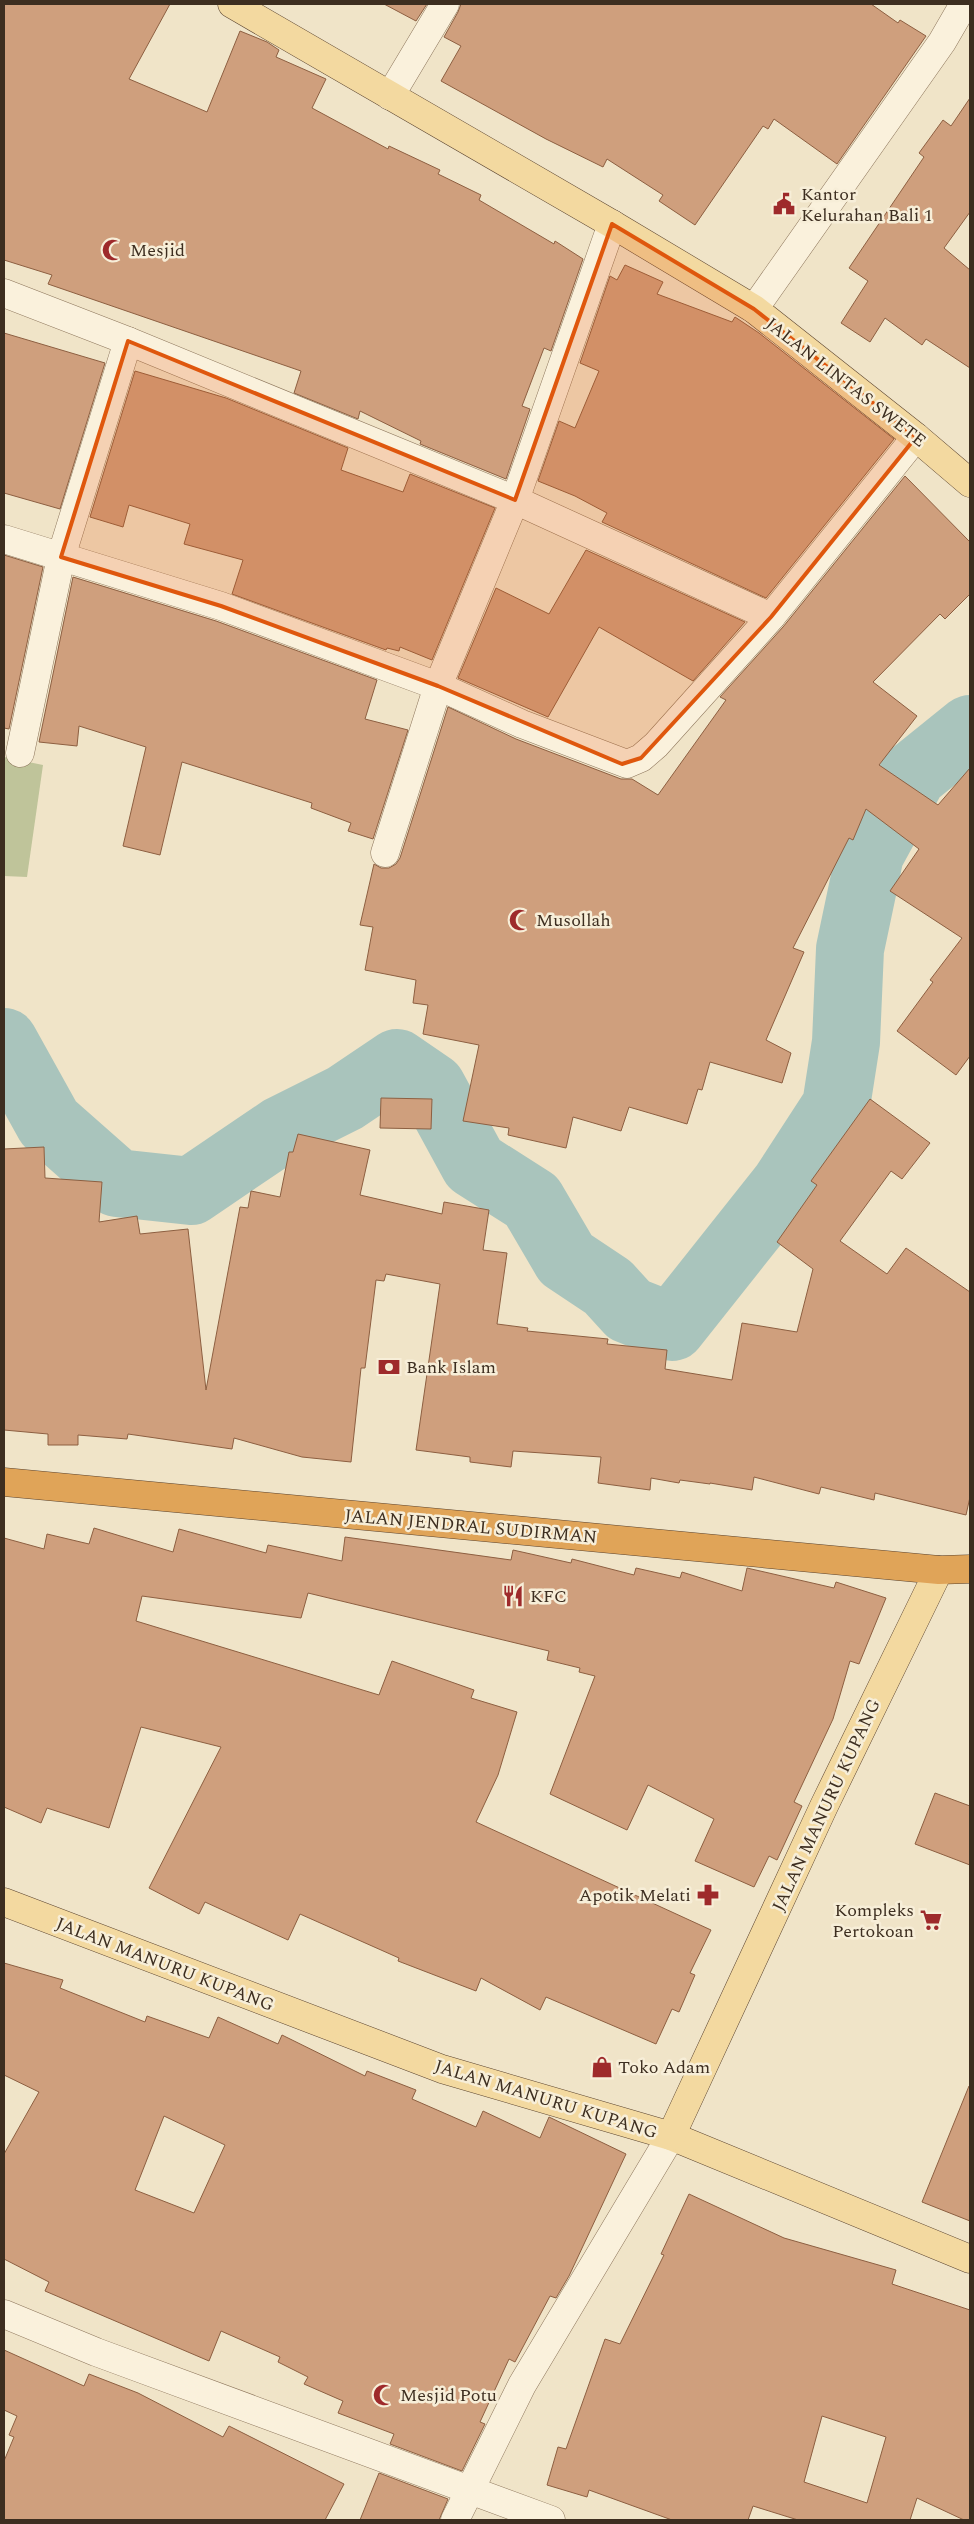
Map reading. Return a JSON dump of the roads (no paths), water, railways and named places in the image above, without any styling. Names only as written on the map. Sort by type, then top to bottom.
[{"type":"highway","name":"JALAN JENDRAL SUDIRMAN","points":[[4,1482],[939,1570]]},
{"type":"highway","points":[[939,1570],[970,1569]]},
{"type":"main road","points":[[232,4],[612,224],[754,309]]},
{"type":"main road","name":"JALAN LINTAS SWETE","points":[[754,309],[916,437],[970,483]]},
{"type":"main road","name":"JALAN MANURU KUPANG","points":[[4,1902],[442,2069],[671,2136],[824,1806],[939,1570]]},
{"type":"main road","points":[[671,2136],[970,2259]]},
{"type":"street","points":[[390,96],[445,4]]},
{"type":"street","name":"JALAN LINTAS SWETE","points":[[754,309],[942,42],[964,4]]},
{"type":"street","points":[[385,853],[438,686],[515,500],[612,224]]},
{"type":"street","points":[[4,293],[128,341],[515,500],[772,617]]},
{"type":"street","points":[[20,753],[61,557],[128,341]]},
{"type":"street","points":[[4,539],[221,606],[438,686],[522,724],[627,764],[640,758],[656,745],[772,617],[916,437]]},
{"type":"street","points":[[455,2520],[522,2385],[671,2136]]},
{"type":"street","points":[[4,2314],[96,2352],[551,2520]]},
{"type":"waterway","points":[[4,1042],[49,1123],[117,1183],[191,1191],[281,1130],[345,1098],[397,1063],[432,1087],[474,1164],[532,1201],[566,1259],[608,1287],[629,1310],[672,1327],[784,1186],[836,1106],[846,1042],[850,949],[870,854],[913,775],[970,729]]},
{"type":"place","name":"Kantor Kelurahan Bali 1","points":[[784,204]]},
{"type":"place","name":"Mesjid","points":[[113,250]]},
{"type":"place","name":"Musollah","points":[[520,920]]},
{"type":"place","name":"Bank Islam","points":[[389,1367]]},
{"type":"place","name":"KFC","points":[[513,1596]]},
{"type":"place","name":"Apotik Melati","points":[[708,1895]]},
{"type":"place","name":"Kompleks Pertokoan","points":[[931,1920]]},
{"type":"place","name":"Toko Adam","points":[[602,2067]]},
{"type":"place","name":"Mesjid Potu","points":[[384,2395]]}]
